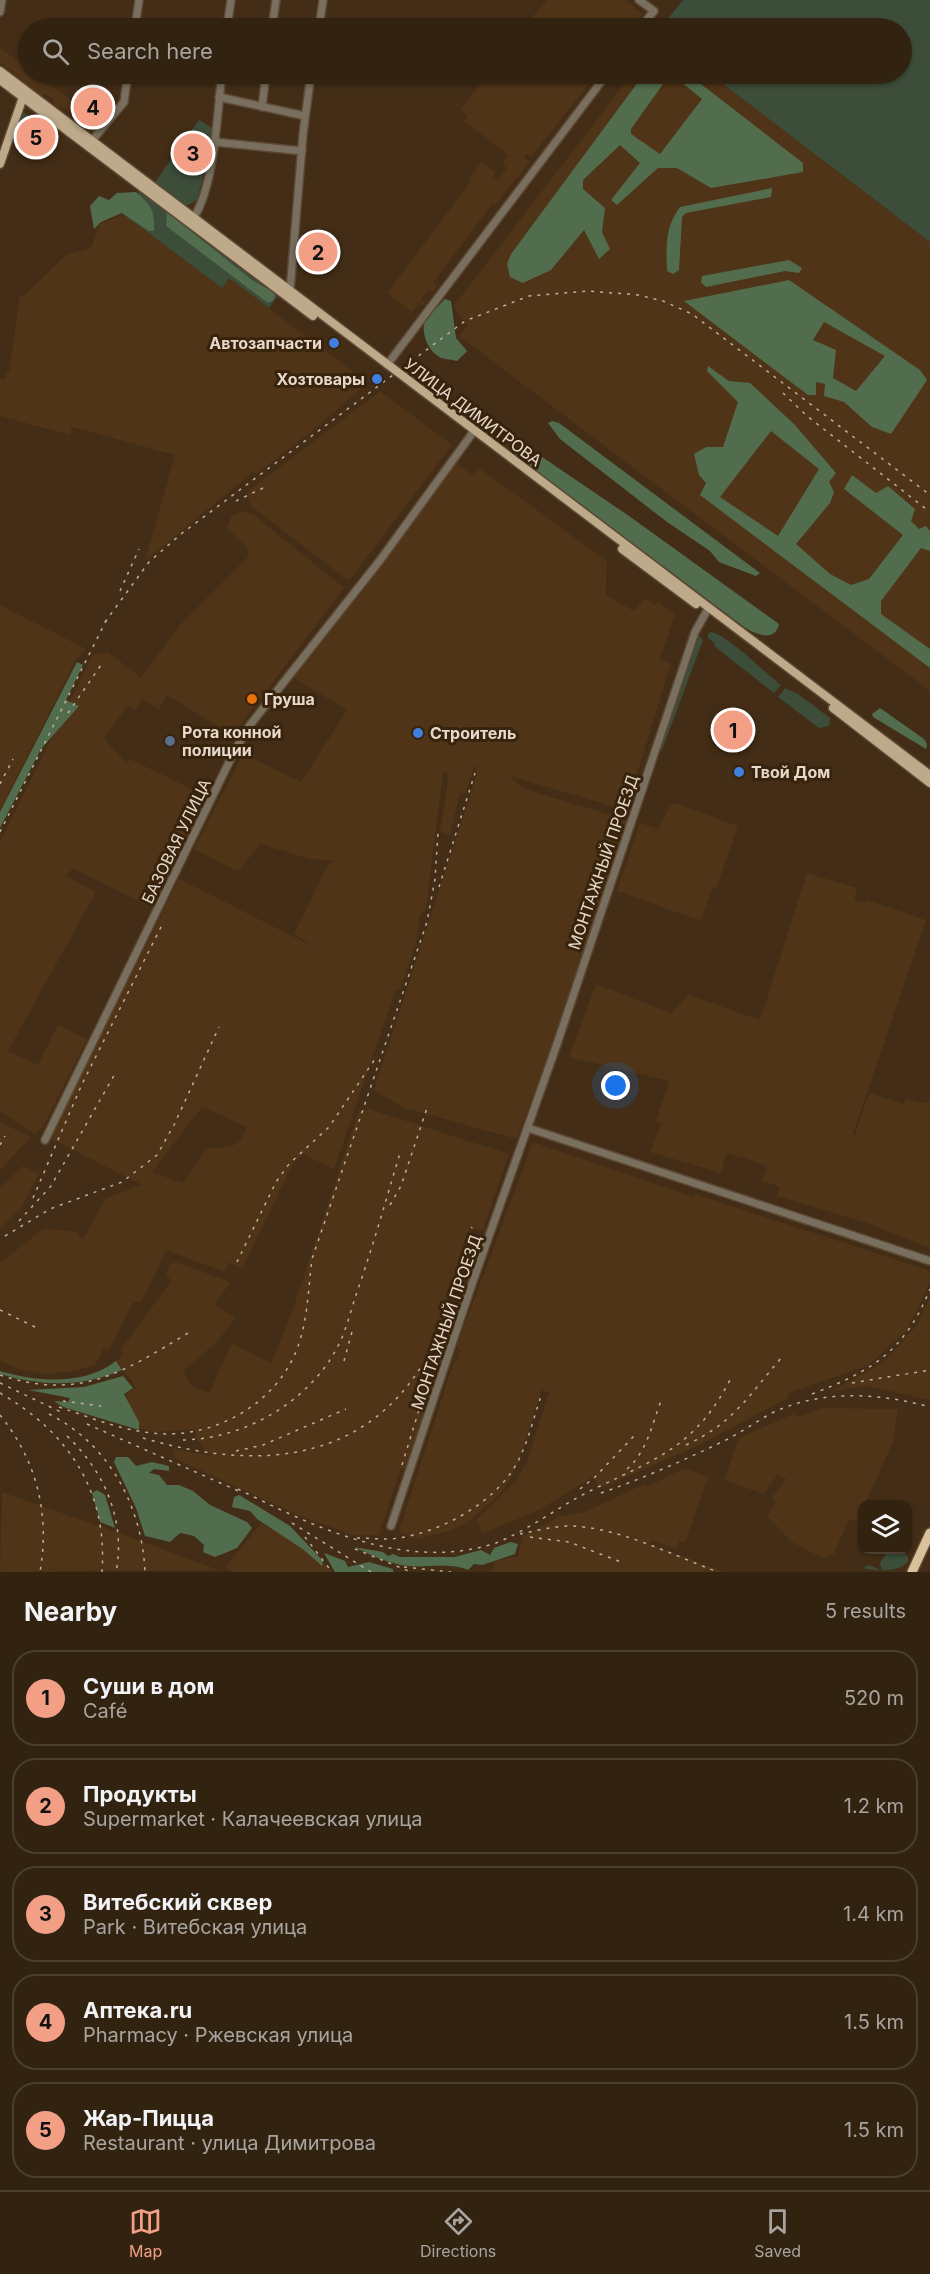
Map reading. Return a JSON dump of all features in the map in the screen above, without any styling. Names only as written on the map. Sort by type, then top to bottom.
[{"type":"highway","points":[[912,1572],[930,1533]]},
{"type":"main road","name":"УЛИЦА ДИМИТРОВА","points":[[0,71],[24,93],[194,217],[288,294],[387,365],[473,433]]},
{"type":"main road","name":"УЛИЦА ДИМИТРОВА","points":[[0,80],[24,93]]},
{"type":"main road","points":[[0,164],[24,93]]},
{"type":"main road","name":"УЛИЦА ДИМИТРОВА","points":[[91,142],[288,294],[930,775]]},
{"type":"main road","name":"УЛИЦА ДИМИТРОВА","points":[[707,609],[930,783]]},
{"type":"street","points":[[0,12],[2,0]]},
{"type":"street","points":[[136,18],[139,0]]},
{"type":"street","points":[[228,18],[231,0]]},
{"type":"street","points":[[273,18],[276,0]]},
{"type":"street","points":[[320,18],[323,0]]},
{"type":"street","points":[[639,0],[654,11],[648,18]]},
{"type":"street","points":[[91,142],[124,102],[127,84]]},
{"type":"street","points":[[194,217],[203,199],[214,142],[221,84]]},
{"type":"street","points":[[262,107],[265,84]]},
{"type":"street","points":[[288,294],[305,116],[310,84]]},
{"type":"street","points":[[387,365],[599,84]]},
{"type":"street","points":[[219,97],[305,116]]},
{"type":"street","points":[[214,142],[302,151]]},
{"type":"street","name":"БАЗОВАЯ УЛИЦА","points":[[45,1140],[245,734],[381,559],[473,433]]},
{"type":"street","name":"МОНТАЖНЫЙ ПРОЕЗД","points":[[391,1526],[695,632],[707,609]]},
{"type":"street","points":[[528,1128],[930,1261]]},
{"type":"shaded area","points":[[547,0],[625,0],[643,14],[640,18],[532,18]]},
{"type":"shaded area","points":[[0,48],[18,61],[18,76],[0,62]]},
{"type":"shaded area","points":[[27,84],[49,84],[104,125],[95,132],[89,132],[80,124],[81,120],[63,107],[60,108],[54,104],[54,100],[45,94],[41,95]]},
{"type":"shaded area","points":[[480,84],[589,84],[531,157],[527,154],[524,157],[530,162],[496,204],[493,203],[433,283],[437,286],[433,292],[429,289],[421,299],[425,303],[423,305],[419,303],[412,312],[387,293],[466,188],[471,181],[469,178],[482,162],[495,172],[493,176],[498,180],[507,168],[502,164],[508,155],[464,121],[467,117],[461,109]]},
{"type":"shaded area","points":[[624,84],[723,84],[930,242],[930,691],[459,336],[468,325],[453,307]]},
{"type":"shaded area","points":[[123,214],[222,287],[229,278],[297,330],[297,333],[300,331],[368,383],[301,440],[256,474],[253,472],[145,561],[175,455],[72,427],[70,435],[0,416],[0,378],[5,379],[6,373],[9,373],[20,295],[24,296],[66,255],[91,248],[100,224]]},
{"type":"shaded area","points":[[380,391],[452,445],[349,581],[251,506],[247,492]]},
{"type":"shaded area","points":[[456,463],[473,475],[479,468],[607,561],[606,595],[634,611],[645,598],[655,605],[658,601],[675,614],[660,660],[671,663],[626,810],[509,776],[522,788],[627,820],[552,1048],[516,1139],[402,1107],[374,1090],[477,774],[475,764],[465,794],[460,793],[450,835],[440,832],[449,775],[443,772],[426,908],[420,916],[417,939],[400,990],[396,989],[334,1169],[303,1154],[293,1164],[242,1268],[228,1262],[225,1272],[166,1250],[142,1301],[133,1302],[110,1349],[103,1349],[95,1365],[68,1372],[43,1374],[21,1370],[0,1361],[0,1263],[44,1228],[76,1232],[83,1239],[106,1198],[142,1185],[50,1138],[179,879],[316,948],[294,934],[329,863],[334,861],[310,859],[260,844],[238,872],[194,849],[243,754],[301,782],[347,710],[294,678]],"holes":[[[202,1107],[247,1127],[241,1140],[232,1146],[206,1149],[183,1183],[152,1172]]]},
{"type":"shaded area","points":[[242,511],[254,515],[344,588],[233,735],[167,695],[159,709],[142,699],[136,710],[127,706],[104,739],[126,762],[130,759],[206,796],[150,907],[73,868],[66,876],[96,892],[8,1051],[38,1065],[58,1025],[87,1039],[44,1125],[35,1134],[0,1111],[0,842],[93,655],[108,652],[141,678],[180,625],[249,556],[247,548],[227,528],[231,517]]},
{"type":"shaded area","points":[[0,605],[86,649],[76,660],[0,811]]},
{"type":"shaded area","points":[[675,803],[738,826],[716,889],[712,888],[701,921],[617,891],[640,823],[658,829],[670,806]]},
{"type":"shaded area","points":[[807,873],[857,888],[854,900],[866,903],[867,900],[926,920],[853,1134],[855,1135],[869,1093],[904,1104],[906,1098],[920,1103],[930,1102],[930,1248],[867,1223],[777,1196],[780,1187],[762,1181],[767,1166],[748,1159],[726,1153],[721,1173],[650,1152],[661,1123],[656,1121],[669,1081],[569,1057],[596,984],[671,1013],[689,995],[760,1020]]},
{"type":"shaded area","points":[[369,1109],[509,1154],[483,1230],[469,1229],[436,1334],[430,1361],[435,1379],[406,1469],[401,1468],[379,1535],[353,1535],[300,1516],[174,1458],[173,1449],[211,1456],[197,1440],[194,1429],[155,1432],[132,1427],[128,1423],[132,1411],[125,1394],[136,1388],[117,1361],[123,1353],[121,1349],[171,1281],[166,1274],[170,1264],[176,1262],[228,1281],[230,1283],[214,1305],[236,1318],[216,1343],[184,1370],[191,1385],[209,1393],[232,1343],[271,1363],[291,1314],[359,1111]]},
{"type":"shaded area","points":[[0,1122],[31,1137],[0,1170]]},
{"type":"shaded area","points":[[533,1142],[693,1197],[695,1194],[930,1271],[930,1281],[905,1332],[867,1366],[788,1393],[788,1398],[699,1445],[601,1488],[593,1477],[539,1510],[482,1534],[477,1519],[516,1481],[528,1459],[549,1392],[541,1390],[522,1452],[511,1479],[498,1496],[466,1523],[446,1532],[416,1539],[399,1531],[454,1361],[457,1362],[460,1351],[457,1345]]},
{"type":"shaded area","points":[[23,1166],[39,1174],[21,1208],[0,1229],[0,1188]]},
{"type":"shaded area","points":[[930,1297],[930,1400],[868,1386],[830,1392],[884,1362],[917,1325]]},
{"type":"shaded area","points":[[822,1408],[898,1409],[893,1442],[867,1500],[858,1500],[857,1522],[849,1519],[834,1554],[822,1558],[792,1542],[767,1516],[776,1502],[771,1499],[786,1479],[778,1474],[764,1494],[724,1480],[739,1438],[793,1414],[799,1417]]},
{"type":"shaded area","points":[[684,1468],[708,1477],[685,1543],[679,1541],[677,1549],[651,1540],[649,1544],[725,1572],[492,1572],[495,1561],[518,1556],[522,1537],[544,1525],[562,1516],[585,1512],[644,1484],[647,1487]]},
{"type":"shaded area","points":[[2,1492],[119,1533],[218,1570],[0,1572]]},
{"type":"shaded area","points":[[261,1523],[305,1547],[333,1572],[234,1572],[225,1568]]},
{"type":"green space","points":[[683,0],[930,0],[930,242],[723,84],[912,84],[912,18],[668,18]]},
{"type":"green space","points":[[637,84],[663,84],[631,129],[631,134],[660,154],[702,99],[683,84],[701,84],[803,163],[803,172],[711,188],[677,168],[658,168],[617,205],[611,200],[640,163],[620,145],[583,180],[583,189],[605,208],[602,232],[610,249],[599,259],[584,230],[551,270],[523,283],[510,277],[507,264],[511,254]]},
{"type":"green space","points":[[23,112],[58,138],[40,160],[10,141]]},
{"type":"green space","points":[[199,120],[215,130],[197,200],[184,207],[153,185]]},
{"type":"green space","points":[[772,188],[771,197],[686,213],[682,217],[679,270],[673,274],[667,271],[669,229],[680,207]]},
{"type":"green space","points":[[140,191],[279,294],[269,308],[229,278],[222,288],[123,214]]},
{"type":"green space","points":[[136,192],[151,208],[154,231],[149,231],[122,213],[101,222],[94,229],[90,206],[99,196],[109,200],[117,193]]},
{"type":"green space","points":[[167,212],[252,280],[275,293],[274,300],[268,303],[166,226]]},
{"type":"green space","points":[[789,260],[802,268],[799,273],[785,271],[706,287],[701,282],[702,276]]},
{"type":"green space","points":[[789,280],[920,370],[927,380],[891,434],[872,427],[844,402],[824,396],[825,384],[816,382],[816,395],[808,395],[684,301]],"holes":[[[824,322],[885,356],[856,391],[833,378],[836,350],[813,340]]]},
{"type":"green space","points":[[445,299],[451,301],[456,338],[467,351],[457,361],[442,358],[434,353],[424,335],[425,320]]},
{"type":"green space","points":[[708,366],[729,381],[750,383],[795,425],[836,473],[829,482],[834,492],[830,503],[796,544],[830,574],[851,585],[869,579],[903,535],[844,489],[852,475],[876,493],[888,486],[915,509],[911,521],[919,529],[926,526],[930,531],[930,551],[921,548],[881,601],[881,614],[930,649],[930,668],[700,495],[706,483],[699,475],[694,454],[706,447],[723,447],[738,402],[707,371]],"holes":[[[771,431],[819,469],[778,536],[720,497]]]},
{"type":"green space","points":[[552,421],[559,423],[760,573],[756,576],[719,562],[710,551],[667,522],[560,439],[548,423]]},
{"type":"green space","points":[[523,444],[629,516],[779,624],[777,630],[764,635],[744,627],[518,457],[515,453],[518,446]]},
{"type":"green space","points":[[710,632],[726,639],[781,685],[774,693],[714,646],[715,644],[707,637]]},
{"type":"green space","points":[[699,635],[703,640],[662,750],[660,749]]},
{"type":"green space","points":[[77,662],[83,665],[66,700],[79,706],[41,749],[0,828],[0,812]]},
{"type":"green space","points":[[785,688],[798,694],[830,718],[829,726],[819,728],[778,697]]},
{"type":"green space","points":[[880,708],[924,739],[927,744],[926,749],[873,717],[872,714]]},
{"type":"green space","points":[[116,1361],[122,1370],[107,1376],[76,1382],[46,1383],[0,1374],[0,1371],[30,1378],[60,1380],[89,1375]]},
{"type":"green space","points":[[123,1376],[133,1388],[124,1394],[139,1422],[139,1430],[63,1407],[54,1401],[68,1402],[70,1398],[28,1390],[84,1387]]},
{"type":"green space","points":[[116,1457],[128,1457],[136,1466],[152,1462],[169,1466],[169,1471],[154,1469],[149,1473],[159,1475],[167,1485],[179,1485],[193,1491],[210,1505],[247,1522],[252,1528],[237,1548],[215,1557],[203,1552],[204,1545],[194,1536],[180,1533],[170,1542],[145,1536],[136,1508],[114,1462]]},
{"type":"green space","points":[[97,1490],[105,1495],[115,1528],[100,1522],[92,1493]]},
{"type":"green space","points":[[239,1495],[290,1526],[323,1561],[322,1566],[304,1550],[257,1519],[250,1511],[232,1507],[234,1497]]},
{"type":"green space","points":[[511,1542],[518,1544],[515,1554],[482,1565],[474,1564],[468,1570],[454,1566],[401,1565],[380,1559],[354,1547],[383,1552],[388,1556],[393,1554],[400,1557],[455,1557],[481,1550],[490,1555],[494,1548]]},
{"type":"green space","points":[[324,1553],[345,1561],[348,1567],[369,1562],[393,1569],[393,1572],[335,1572]]},
{"type":"green space","points":[[886,1554],[905,1554],[908,1557],[908,1562],[893,1569],[882,1570],[880,1563]]},
{"type":"green space","points":[[869,1565],[881,1570],[875,1570],[863,1568]]},
{"type":"railway","points":[[105,622],[149,562],[181,534],[465,321],[529,296],[589,291],[638,295],[663,301],[692,314],[930,495]]},
{"type":"railway","points":[[783,393],[807,416],[930,512]]},
{"type":"railway","points":[[236,501],[263,488]]},
{"type":"railway","points":[[120,591],[139,549]]},
{"type":"railway","points":[[0,832],[109,615]]},
{"type":"railway","points":[[68,713],[101,665]]},
{"type":"railway","points":[[0,784],[13,759]]},
{"type":"railway","points":[[439,887],[475,773]]},
{"type":"railway","points":[[59,1407],[128,1429],[174,1434],[196,1431],[218,1425],[238,1415],[273,1387],[287,1369],[297,1349],[303,1327],[312,1259],[427,922],[435,879],[438,833]]},
{"type":"railway","points":[[33,1198],[82,1084],[163,923]]},
{"type":"railway","points":[[5,1236],[50,1209],[122,1182],[157,1155],[174,1125],[219,1027]]},
{"type":"railway","points":[[237,1262],[276,1182],[289,1164],[329,1127],[375,1059]]},
{"type":"railway","points":[[19,1221],[51,1186],[116,1072]]},
{"type":"railway","points":[[390,1205],[401,1186],[427,1108]]},
{"type":"railway","points":[[0,1145],[5,1136]]},
{"type":"railway","points":[[183,1440],[230,1433],[274,1413],[312,1383],[327,1364],[347,1325],[400,1153]]},
{"type":"railway","points":[[143,1438],[187,1449],[231,1455],[272,1455],[312,1449],[348,1435],[382,1413],[411,1381],[436,1340],[452,1299],[472,1227]]},
{"type":"railway","points":[[812,1394],[852,1377],[884,1356],[909,1328],[930,1289]]},
{"type":"railway","points":[[0,1310],[35,1327]]},
{"type":"railway","points":[[344,1361],[353,1328]]},
{"type":"railway","points":[[0,1375],[53,1385],[77,1384],[120,1371],[188,1333]]},
{"type":"railway","points":[[402,1465],[438,1348]]},
{"type":"railway","points":[[686,1445],[729,1418],[782,1357]]},
{"type":"railway","points":[[852,1383],[930,1370]]},
{"type":"railway","points":[[238,1489],[330,1531],[363,1541],[396,1549],[429,1552],[463,1551],[496,1543],[522,1531],[583,1494],[640,1467],[676,1446],[706,1418],[732,1376]]},
{"type":"railway","points":[[0,1383],[65,1414]]},
{"type":"railway","points":[[0,1393],[45,1426],[64,1445],[79,1467],[98,1515],[102,1543],[102,1572]]},
{"type":"railway","points":[[357,1538],[394,1539],[417,1534],[453,1520],[486,1499],[512,1471],[521,1455],[542,1393]]},
{"type":"railway","points":[[601,1493],[697,1454],[791,1405],[831,1397],[871,1396],[930,1407]]},
{"type":"railway","points":[[63,1401],[101,1406]]},
{"type":"railway","points":[[627,1469],[644,1446],[661,1401]]},
{"type":"railway","points":[[236,1451],[263,1445],[346,1409]]},
{"type":"railway","points":[[49,1414],[89,1442],[118,1480],[137,1524],[145,1572]]},
{"type":"railway","points":[[0,1415],[23,1451],[38,1489],[43,1529],[40,1572]]},
{"type":"railway","points":[[87,1424],[243,1493]]},
{"type":"railway","points":[[580,1489],[595,1477],[635,1435]]},
{"type":"railway","points":[[67,1436],[92,1465],[110,1498],[118,1534],[116,1572]]},
{"type":"railway","points":[[292,1523],[371,1572]]},
{"type":"railway","points":[[520,1534],[564,1526],[607,1531],[645,1543],[718,1572]]},
{"type":"railway","points":[[305,1537],[332,1572]]},
{"type":"railway","points":[[530,1537],[569,1542],[621,1562]]},
{"type":"railway","points":[[355,1549],[411,1572]]},
{"type":"railway","points":[[404,1567],[451,1572]]},
{"type":"place","name":"Аптека.ru","points":[[93,107]]},
{"type":"place","name":"Жар-Пицца","points":[[36,137]]},
{"type":"place","name":"Витебский сквер","points":[[193,153]]},
{"type":"place","name":"Продукты","points":[[318,252]]},
{"type":"place","name":"Автозапчасти","points":[[334,343]]},
{"type":"place","name":"Хозтовары","points":[[377,379]]},
{"type":"place","name":"Груша","points":[[252,699]]},
{"type":"place","name":"Суши в дом","points":[[733,730]]},
{"type":"place","name":"Строитель","points":[[418,733]]},
{"type":"place","name":"Рота конной полиции","points":[[170,741]]},
{"type":"place","name":"Твой Дом","points":[[739,772]]}]
